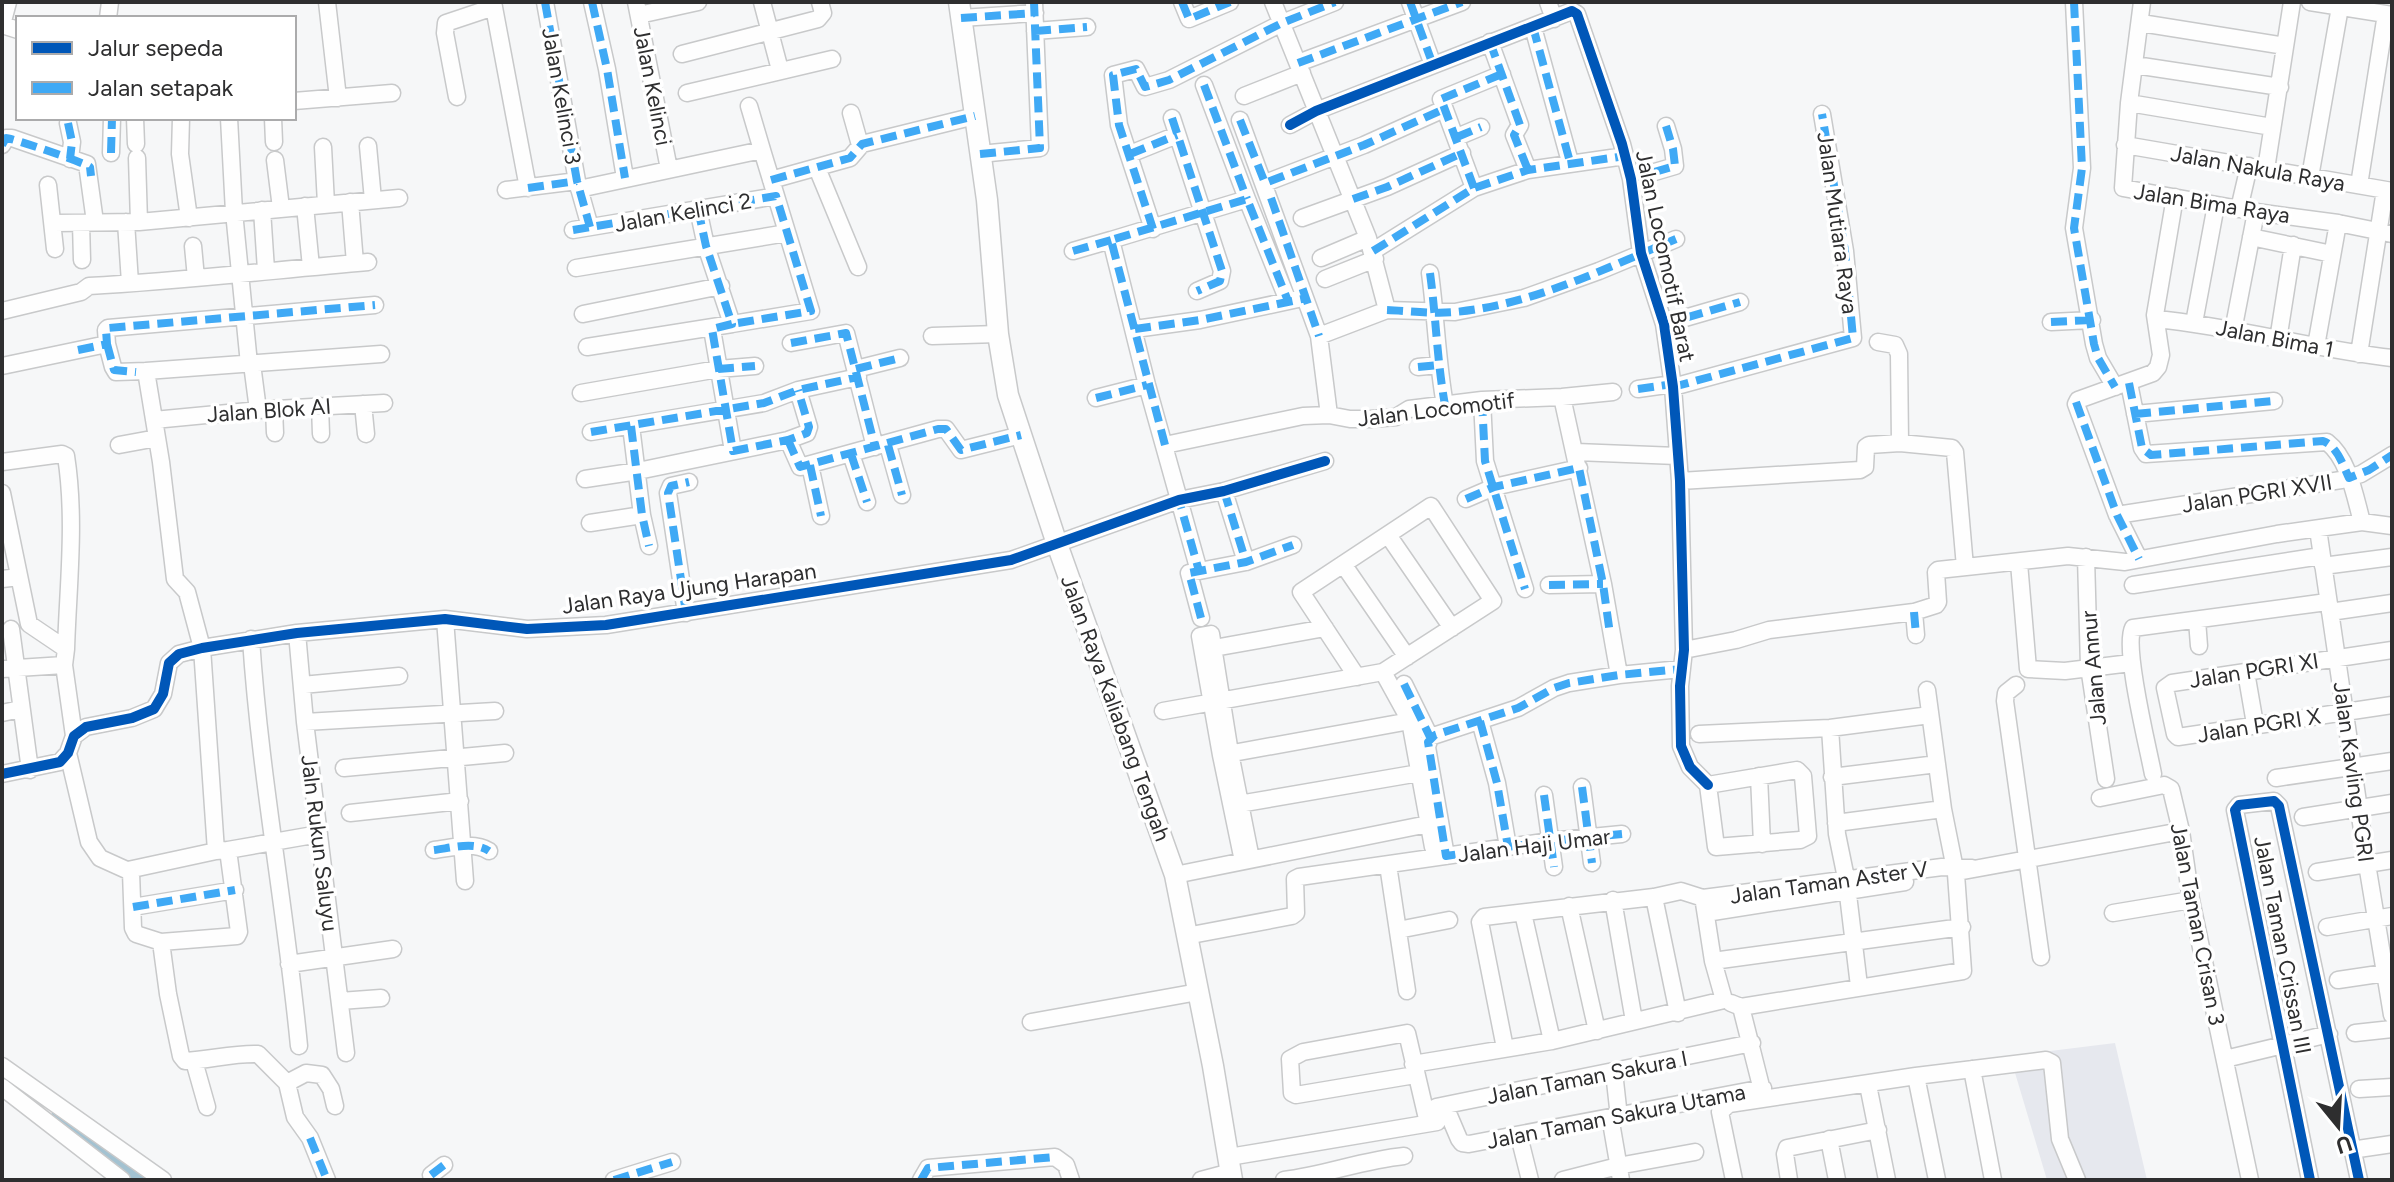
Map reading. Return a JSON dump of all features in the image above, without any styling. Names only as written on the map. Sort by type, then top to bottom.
[{"type":"main road","name":"Jalan Raya Kaliabang Tengah","points":[[960,10],[987,200],[998,334],[1008,395],[1057,544],[1175,875],[1231,1170]]},
{"type":"street","points":[[2,25],[8,2]]},
{"type":"street","points":[[327,2],[338,98]]},
{"type":"street","name":"Jalan Kelinci 3","points":[[545,2],[578,185]]},
{"type":"street","points":[[592,2],[625,178]]},
{"type":"street","points":[[637,8],[698,2]]},
{"type":"street","points":[[762,2],[780,70]]},
{"type":"street","points":[[682,54],[822,17],[820,2]]},
{"type":"street","points":[[1182,2],[1189,19],[1230,2]]},
{"type":"street","points":[[1273,2],[1372,249],[1387,310]]},
{"type":"street","points":[[1153,229],[1119,125],[1113,90],[1114,74],[1136,69],[1143,86],[1148,87],[1169,80],[1282,23],[1335,2]]},
{"type":"street","points":[[1410,2],[1433,65]]},
{"type":"street","points":[[1244,96],[1300,68],[1462,2]]},
{"type":"street","points":[[1290,125],[1316,111],[1554,19],[1548,2]]},
{"type":"street","points":[[2074,2],[2082,168],[2074,228],[2098,358],[2122,385],[2135,414],[2142,448],[2151,455],[2323,441],[2335,450],[2349,478],[2362,522]]},
{"type":"street","name":"Jalan Bima Raya","points":[[2142,2],[2129,103],[2123,188],[2385,233]]},
{"type":"street","points":[[2239,209],[2272,127],[2292,2]]},
{"type":"street","points":[[2310,2],[2389,15],[2386,68],[2359,185]]},
{"type":"street","points":[[457,97],[445,33],[446,23],[493,4],[528,188]]},
{"type":"street","points":[[2310,177],[2340,7]]},
{"type":"street","name":"Jalan Kelinci","points":[[637,8],[669,169]]},
{"type":"street","points":[[960,10],[1034,8],[1040,148],[980,154]]},
{"type":"street","name":"Jalan Locomotif Barat","points":[[1554,19],[1572,11],[1577,14],[1625,156],[1641,253],[1664,324],[1673,386],[1680,481],[1684,650],[1680,731],[1684,757],[1694,773],[1708,785]]},
{"type":"street","points":[[2141,23],[2285,46]]},
{"type":"street","points":[[1035,31],[1087,27]]},
{"type":"street","points":[[1533,27],[1570,162]]},
{"type":"street","points":[[1490,42],[1520,125],[1514,135],[1528,170]]},
{"type":"street","points":[[687,93],[832,59]]},
{"type":"street","points":[[2135,65],[2280,87]]},
{"type":"street","points":[[1474,188],[1441,102],[1443,97],[1502,74]]},
{"type":"street","points":[[1204,85],[1288,301]]},
{"type":"street","points":[[296,101],[392,93]]},
{"type":"street","points":[[2129,103],[2272,127]]},
{"type":"street","points":[[587,347],[811,311],[749,106]]},
{"type":"street","points":[[1265,183],[1444,109]]},
{"type":"street","points":[[851,113],[860,145]]},
{"type":"street","name":"Jalan Mutiara Raya","points":[[1673,386],[1853,338],[1845,251],[1822,114]]},
{"type":"street","name":"Jalan Kelinci 2","points":[[578,185],[582,229],[698,209],[773,188],[817,168],[850,158],[860,145],[975,116]]},
{"type":"street","points":[[1172,118],[1222,271],[1222,278],[1197,291]]},
{"type":"street","points":[[111,153],[112,120]]},
{"type":"street","points":[[130,283],[137,151],[135,120]]},
{"type":"street","points":[[181,120],[180,154],[189,218]]},
{"type":"street","points":[[273,120],[274,142]]},
{"type":"street","points":[[1240,120],[1319,336],[1329,415]]},
{"type":"street","points":[[68,123],[72,142],[68,158]]},
{"type":"street","points":[[229,126],[234,212],[250,364],[275,433]]},
{"type":"street","points":[[1631,179],[1675,166],[1666,126]]},
{"type":"street","points":[[1302,218],[1387,187],[1460,145],[1481,127]]},
{"type":"street","points":[[1130,154],[1177,135]]},
{"type":"street","points":[[2,145],[6,138],[12,138],[90,167],[88,223],[82,260]]},
{"type":"street","name":"Jalan Nakula Raya","points":[[2125,145],[2389,190]]},
{"type":"street","points":[[368,146],[373,200]]},
{"type":"street","points":[[323,147],[326,204]]},
{"type":"street","points":[[506,190],[625,178],[762,150]]},
{"type":"street","points":[[1325,279],[1474,188],[1528,170],[1625,156]]},
{"type":"street","points":[[275,160],[281,208]]},
{"type":"street","points":[[817,168],[858,267]]},
{"type":"street","points":[[48,185],[55,249]]},
{"type":"street","points":[[2359,354],[2385,233],[2389,190]]},
{"type":"street","points":[[2139,559],[2117,515],[2076,404],[2078,400],[2153,373],[2158,367],[2160,347],[2155,315],[2175,197]]},
{"type":"street","points":[[54,223],[189,218],[399,198]]},
{"type":"street","points":[[1073,251],[1247,199]]},
{"type":"street","points":[[2,311],[81,292],[89,286],[361,262],[350,202]]},
{"type":"street","points":[[2194,323],[2216,205]]},
{"type":"street","points":[[305,206],[311,267]]},
{"type":"street","points":[[698,209],[706,246],[732,324]]},
{"type":"street","points":[[262,210],[266,270]]},
{"type":"street","points":[[2233,331],[2256,212]]},
{"type":"street","points":[[2316,346],[2338,223]]},
{"type":"street","points":[[576,268],[787,233]]},
{"type":"street","points":[[2251,237],[2332,254]]},
{"type":"street","points":[[1641,253],[1676,239]]},
{"type":"street","points":[[1111,240],[1147,385],[1199,571]]},
{"type":"street","points":[[2278,340],[2293,245]]},
{"type":"street","points":[[193,246],[196,278]]},
{"type":"street","points":[[1321,258],[1372,249]]},
{"type":"street","name":"Jalan Locomotif Barat","points":[[1319,336],[1387,310],[1436,313],[1524,298],[1641,253]]},
{"type":"street","points":[[1430,273],[1436,313],[1438,365],[1445,405]]},
{"type":"street","points":[[583,314],[721,286]]},
{"type":"street","points":[[1135,329],[1200,320],[1307,298]]},
{"type":"street","points":[[1664,324],[1740,302]]},
{"type":"street","points":[[375,305],[108,328],[107,344],[116,372],[381,354]]},
{"type":"street","name":"Jalan Bima 1","points":[[2157,319],[2392,358]]},
{"type":"street","points":[[2051,322],[2092,320]]},
{"type":"street","points":[[712,329],[733,451]]},
{"type":"street","points":[[791,343],[844,331],[848,335],[881,446],[902,495]]},
{"type":"street","points":[[932,336],[998,334]]},
{"type":"street","points":[[1878,342],[1895,345],[1899,354],[1900,443]]},
{"type":"street","points":[[2,366],[107,344]]},
{"type":"street","points":[[591,432],[764,403],[900,358]]},
{"type":"street","points":[[1418,367],[1438,365]]},
{"type":"street","points":[[581,393],[718,369],[755,366]]},
{"type":"street","points":[[68,753],[89,842],[100,858],[128,870],[132,875],[133,928],[136,934],[161,942],[237,936],[235,890],[222,850],[202,648],[187,592],[175,579],[169,518],[146,371]]},
{"type":"street","points":[[1096,398],[1147,385]]},
{"type":"street","points":[[1638,389],[1673,386]]},
{"type":"street","points":[[585,479],[788,440],[809,430],[798,390]]},
{"type":"street","name":"Jalan Locomotif","points":[[1165,445],[1303,416],[1371,419],[1396,417],[1409,409],[1482,400],[1613,392]]},
{"type":"street","points":[[1562,397],[1603,584],[1619,675]]},
{"type":"street","points":[[1482,400],[1485,461],[1525,589]]},
{"type":"street","points":[[2135,414],[2274,401]]},
{"type":"street","name":"Jalan Blok AI","points":[[154,420],[266,409],[384,403]]},
{"type":"street","points":[[363,404],[366,434]]},
{"type":"street","points":[[320,406],[321,434]]},
{"type":"street","points":[[631,426],[649,546]]},
{"type":"street","points":[[788,440],[798,465],[810,465],[941,429],[949,432],[961,450],[1021,435]]},
{"type":"street","points":[[119,445],[157,438]]},
{"type":"street","points":[[1680,481],[1860,470],[1866,464],[1867,446],[1900,443],[1952,448],[1955,452],[1965,567]]},
{"type":"street","points":[[851,454],[867,502]]},
{"type":"street","points":[[2,462],[66,456],[71,514],[65,657],[74,736],[68,753],[60,762],[2,774]]},
{"type":"street","points":[[1466,499],[1577,460],[1677,456]]},
{"type":"street","points":[[1057,544],[1179,500],[1224,491],[1325,461]]},
{"type":"street","name":"Jalan PGRI XVII","points":[[2117,515],[2349,478],[2381,461]]},
{"type":"street","points":[[810,465],[821,516]]},
{"type":"street","points":[[686,613],[669,489],[689,482]]},
{"type":"street","points":[[1224,491],[1246,562]]},
{"type":"street","points":[[2,493],[11,578],[28,622],[65,657]]},
{"type":"street","points":[[1163,711],[1217,702],[1357,677],[1383,672],[1493,601],[1431,506],[1301,592],[1357,677]]},
{"type":"street","points":[[590,523],[644,520],[673,523]]},
{"type":"street","points":[[1684,650],[1769,630],[1914,612],[1938,602],[1937,570],[2068,556],[2125,562],[2245,539],[2362,522],[2392,526]]},
{"type":"street","name":"Jalan Kavling PGRI","points":[[2318,529],[2367,864],[2385,917],[2392,1015]]},
{"type":"street","points":[[1388,535],[1452,628]]},
{"type":"street","name":"Jalan Raya Ujung Harapan","points":[[74,736],[86,727],[132,718],[154,709],[163,694],[169,663],[179,654],[202,648],[297,633],[445,619],[527,629],[606,625],[1011,560],[1057,544]]},
{"type":"street","points":[[1201,618],[1189,576],[1191,572],[1246,562],[1293,545]]},
{"type":"street","name":"Jalan Annur","points":[[2086,557],[2089,667],[2106,779]]},
{"type":"street","points":[[2133,585],[2322,561],[2392,557]]},
{"type":"street","points":[[2019,563],[2028,669],[2065,671],[2131,663]]},
{"type":"street","points":[[1343,564],[1407,657]]},
{"type":"street","points":[[1549,585],[1603,584]]},
{"type":"street","points":[[2153,774],[2131,663],[2129,637],[2133,628],[2392,603]]},
{"type":"street","points":[[1914,612],[1916,635]]},
{"type":"street","points":[[445,619],[465,881]]},
{"type":"street","points":[[2197,620],[2199,646]]},
{"type":"street","points":[[1247,860],[1217,702],[1200,636],[1211,634],[1214,648],[1325,628]]},
{"type":"street","points":[[30,770],[20,709],[9,668],[6,629],[35,631]]},
{"type":"street","name":"Jaln Rukun Saluyu","points":[[297,633],[346,1053]]},
{"type":"street","points":[[251,639],[262,762],[299,1046]]},
{"type":"street","name":"Jalan PGRI XI","points":[[2175,734],[2165,688],[2168,683],[2392,650]]},
{"type":"street","points":[[9,668],[65,657]]},
{"type":"street","points":[[1430,737],[1527,705],[1560,686],[1619,675],[1681,669]]},
{"type":"street","points":[[1383,672],[1410,721],[1428,824],[1439,852]]},
{"type":"street","points":[[2246,672],[2255,724]]},
{"type":"street","points":[[302,685],[399,676]]},
{"type":"street","points":[[1404,684],[1430,737],[1427,747],[1439,852]]},
{"type":"street","points":[[2016,685],[2004,696],[2041,957]]},
{"type":"street","name":"Jalan Taman Aster V","points":[[1859,986],[1963,971],[1961,869],[1943,809],[1927,690]]},
{"type":"street","name":"Jalan PGRI X","points":[[2175,734],[2181,737],[2392,705]]},
{"type":"street","points":[[2,713],[20,709]]},
{"type":"street","points":[[305,722],[495,711]]},
{"type":"street","points":[[1699,734],[1830,728],[1930,715]]},
{"type":"street","points":[[1226,754],[1410,721]]},
{"type":"street","points":[[1480,721],[1497,783],[1508,847]]},
{"type":"street","points":[[1426,1116],[1414,1070],[1408,1035],[1403,1032],[1298,1053],[1290,1059],[1292,1093],[1298,1096],[1414,1070],[1505,1048],[1552,1041],[1678,1013],[1724,1000],[1741,1007],[1859,986],[1836,823],[1830,728]]},
{"type":"street","points":[[344,768],[505,753]]},
{"type":"street","points":[[2276,778],[2392,761]]},
{"type":"street","points":[[1832,777],[1937,764]]},
{"type":"street","points":[[1800,771],[1808,836],[1800,840],[1716,847],[1708,785],[1800,771]]},
{"type":"street","points":[[1236,805],[1419,773]]},
{"type":"street","points":[[1759,776],[1762,844]]},
{"type":"street","name":"Jalan Taman Crisan 3","points":[[2100,798],[2164,785],[2171,789],[2250,1180]]},
{"type":"street","points":[[1582,787],[1592,863]]},
{"type":"street","points":[[1544,795],[1554,867]]},
{"type":"street","points":[[350,813],[460,801]]},
{"type":"street","name":"Jalan Taman Crissan III","points":[[2310,1180],[2235,810],[2239,805],[2278,802],[2329,1034]]},
{"type":"street","points":[[2303,817],[2392,803]]},
{"type":"street","points":[[1836,823],[1943,809]]},
{"type":"street","points":[[1175,875],[1428,824]]},
{"type":"street","name":"Jalan Taman Aster V","points":[[1505,1048],[1480,922],[1484,917],[1654,897],[1681,891],[1705,906],[2028,859],[2181,831]]},
{"type":"street","points":[[128,870],[319,834]]},
{"type":"street","name":"Jalan Haji Umar","points":[[1439,852],[1622,834]]},
{"type":"street","points":[[434,850],[483,847],[489,851]]},
{"type":"street","points":[[1186,936],[1292,916],[1297,906],[1295,879],[1299,877],[1388,865],[1439,852]]},
{"type":"street","points":[[2317,872],[2392,860]]},
{"type":"street","points":[[1388,865],[1407,991]]},
{"type":"street","points":[[133,907],[235,890]]},
{"type":"street","points":[[1654,897],[1678,1013]]},
{"type":"street","points":[[1613,900],[1634,1021]]},
{"type":"street","points":[[2113,913],[2191,900]]},
{"type":"street","points":[[1569,906],[1597,1031]]},
{"type":"street","points":[[1705,906],[1713,961],[1724,1000]]},
{"type":"street","points":[[1523,913],[1552,1041]]},
{"type":"street","points":[[2327,927],[2385,917]]},
{"type":"street","points":[[1398,930],[1449,920]]},
{"type":"street","points":[[1713,961],[1962,927]]},
{"type":"street","points":[[161,942],[181,1056],[185,1061],[194,1061],[238,1053],[258,1054],[287,1083],[295,1117],[310,1138],[327,1180]]},
{"type":"street","points":[[289,964],[393,949]]},
{"type":"street","points":[[2338,980],[2388,972]]},
{"type":"street","points":[[1031,1022],[1198,992]]},
{"type":"street","points":[[340,1001],[381,998]]},
{"type":"street","points":[[1741,1007],[1764,1094]]},
{"type":"street","points":[[2355,1033],[2392,1029]]},
{"type":"street","points":[[2225,1059],[2329,1034],[2359,1180]]},
{"type":"street","name":"Jalan Taman Sakura I","points":[[1201,1180],[1426,1116],[1752,1043]]},
{"type":"street","points":[[1734,1180],[1720,1112],[1729,1104],[1764,1094],[1868,1085],[1916,1076],[2051,1060],[2060,1139],[2077,1180]]},
{"type":"street","points":[[194,1061],[207,1107]]},
{"type":"street","points":[[2,1066],[163,1180]]},
{"type":"street","points":[[1972,1069],[1993,1180]]},
{"type":"street","points":[[1614,1072],[1620,1173]]},
{"type":"street","points":[[287,1083],[306,1073],[322,1075],[331,1089],[335,1106]]},
{"type":"street","points":[[1916,1076],[1937,1180]]},
{"type":"street","points":[[1868,1085],[1887,1180]]},
{"type":"street","points":[[2,1087],[122,1180]]},
{"type":"street","points":[[2359,1089],[2392,1087]]},
{"type":"street","name":"Jalan Taman Sakura Utama","points":[[1448,1113],[1459,1139],[1469,1144],[1615,1122],[1764,1094]]},
{"type":"street","points":[[1473,1151],[1521,1144],[1615,1122],[1687,1112]]},
{"type":"street","points":[[1789,1180],[1787,1148],[1878,1130]]},
{"type":"street","points":[[1829,1139],[1837,1180]]},
{"type":"street","points":[[1521,1144],[1530,1180]]},
{"type":"street","points":[[2358,1149],[2392,1144]]},
{"type":"street","points":[[1563,1180],[1620,1173],[1695,1152]]},
{"type":"street","points":[[1284,1180],[1404,1156]]},
{"type":"street","points":[[921,1180],[928,1168],[1052,1157],[1066,1165],[1071,1180]]},
{"type":"street","points":[[614,1180],[650,1175],[672,1162]]},
{"type":"shaded area","points":[[2115,1043],[2147,1180],[2047,1180],[2010,1056]]},
{"type":"waterway","points":[[61,1117],[148,1180]]},
{"type":"marked path","points":[[545,2],[577,181],[590,227]]},
{"type":"marked path","points":[[592,2],[625,178]]},
{"type":"marked path","points":[[980,154],[1040,148],[1034,2]]},
{"type":"marked path","points":[[1182,2],[1189,19],[1230,2]]},
{"type":"marked path","points":[[1153,229],[1119,125],[1113,75],[1136,69],[1145,87],[1169,80],[1282,23],[1335,2]]},
{"type":"marked path","points":[[1410,2],[1433,65]]},
{"type":"marked path","points":[[1298,63],[1462,2]]},
{"type":"marked path","points":[[2074,2],[2082,168],[2074,228],[2094,344],[2098,358],[2115,387]]},
{"type":"marked path","points":[[961,18],[1035,13]]},
{"type":"marked path","points":[[1035,31],[1087,27]]},
{"type":"marked path","points":[[1533,27],[1570,162]]},
{"type":"marked path","points":[[1490,42],[1520,125],[1514,135],[1528,170]]},
{"type":"marked path","points":[[1474,188],[1441,99],[1502,74]]},
{"type":"marked path","points":[[1204,85],[1247,199]]},
{"type":"marked path","points":[[1240,120],[1265,183],[1364,145],[1444,109]]},
{"type":"marked path","points":[[1673,387],[1853,338],[1845,251],[1822,114]]},
{"type":"marked path","points":[[771,180],[850,158],[862,144],[975,116]]},
{"type":"marked path","points":[[1172,118],[1222,271],[1220,281],[1197,291]]},
{"type":"marked path","points":[[111,153],[112,120]]},
{"type":"marked path","points":[[68,123],[72,142],[70,159]]},
{"type":"marked path","points":[[1631,179],[1675,166],[1666,126]]},
{"type":"marked path","points":[[1457,137],[1481,127]]},
{"type":"marked path","points":[[1130,154],[1177,135]]},
{"type":"marked path","points":[[2,145],[6,138],[48,151],[90,167],[91,176]]},
{"type":"marked path","points":[[1353,199],[1462,153]]},
{"type":"marked path","points":[[1373,251],[1474,188],[1528,170],[1625,156]]},
{"type":"marked path","points":[[528,188],[577,181]]},
{"type":"marked path","points":[[573,230],[776,196],[811,311],[732,324]]},
{"type":"marked path","points":[[1271,198],[1319,336]]},
{"type":"marked path","points":[[1165,445],[1111,240],[1247,199],[1288,301]]},
{"type":"marked path","points":[[698,209],[706,246],[732,324],[712,329],[733,451],[807,433],[809,427],[798,390]]},
{"type":"marked path","points":[[1387,310],[1455,312],[1512,302],[1568,284],[1676,239]]},
{"type":"marked path","points":[[1073,251],[1111,240]]},
{"type":"marked path","points":[[1430,273],[1445,405]]},
{"type":"marked path","points":[[1135,329],[1200,320],[1307,298]]},
{"type":"marked path","points":[[1664,324],[1740,302]]},
{"type":"marked path","points":[[78,350],[107,344],[108,328],[375,305]]},
{"type":"marked path","points":[[2051,322],[2092,320]]},
{"type":"marked path","points":[[791,343],[846,333],[875,447]]},
{"type":"marked path","points":[[107,344],[114,370],[136,372]]},
{"type":"marked path","points":[[856,369],[900,358]]},
{"type":"marked path","points":[[1418,367],[1438,365]]},
{"type":"marked path","points":[[718,369],[755,366]]},
{"type":"marked path","points":[[591,432],[764,403],[798,390],[858,377]]},
{"type":"marked path","points":[[2129,383],[2142,448],[2151,455],[2323,441],[2336,451],[2349,478],[2392,455]]},
{"type":"marked path","points":[[1638,389],[1673,384]]},
{"type":"marked path","points":[[1096,398],[1147,385]]},
{"type":"marked path","points":[[1482,400],[1485,461],[1525,589]]},
{"type":"marked path","points":[[2135,414],[2274,401]]},
{"type":"marked path","points":[[2076,402],[2117,515],[2139,559]]},
{"type":"marked path","points":[[631,426],[649,546]]},
{"type":"marked path","points":[[788,440],[800,467],[938,429],[946,429],[961,450],[1021,435]]},
{"type":"marked path","points":[[888,445],[902,495]]},
{"type":"marked path","points":[[851,454],[867,502]]},
{"type":"marked path","points":[[810,465],[821,516]]},
{"type":"marked path","points":[[1466,499],[1494,487],[1579,468],[1610,634]]},
{"type":"marked path","points":[[686,613],[668,493],[671,486],[689,482]]},
{"type":"marked path","points":[[1224,491],[1246,562]]},
{"type":"marked path","points":[[1186,499],[1179,500],[1199,571]]},
{"type":"marked path","points":[[1201,618],[1189,573],[1246,562],[1293,545]]},
{"type":"marked path","points":[[1549,585],[1603,584]]},
{"type":"marked path","points":[[1914,612],[1916,635]]},
{"type":"marked path","points":[[1622,834],[1446,856],[1428,742],[1435,735],[1518,708],[1569,683],[1681,669],[1682,663]]},
{"type":"marked path","points":[[1404,684],[1430,737]]},
{"type":"marked path","points":[[1480,721],[1497,783],[1508,847]]},
{"type":"marked path","points":[[1582,787],[1592,863]]},
{"type":"marked path","points":[[1544,795],[1554,867]]},
{"type":"marked path","points":[[434,850],[469,846],[489,851]]},
{"type":"marked path","points":[[133,907],[235,890]]},
{"type":"marked path","points":[[310,1138],[327,1180]]},
{"type":"marked path","points":[[921,1180],[928,1168],[1055,1157]]},
{"type":"marked path","points":[[614,1180],[672,1162]]},
{"type":"marked path","points":[[431,1175],[444,1165]]},
{"type":"cycle path","points":[[1290,125],[1316,111],[1572,11],[1577,14],[1622,144],[1631,179],[1641,253],[1664,324],[1673,387],[1680,481],[1684,650],[1680,686],[1681,746],[1690,767],[1708,785]]},
{"type":"cycle path","points":[[2,774],[60,762],[68,753],[74,736],[86,727],[132,718],[154,709],[163,694],[169,663],[179,654],[202,648],[297,633],[445,619],[527,629],[606,625],[1011,560],[1179,500],[1224,491],[1325,461]]},
{"type":"cycle path","points":[[2310,1180],[2235,810],[2239,805],[2274,801],[2279,806],[2359,1180]]}]
